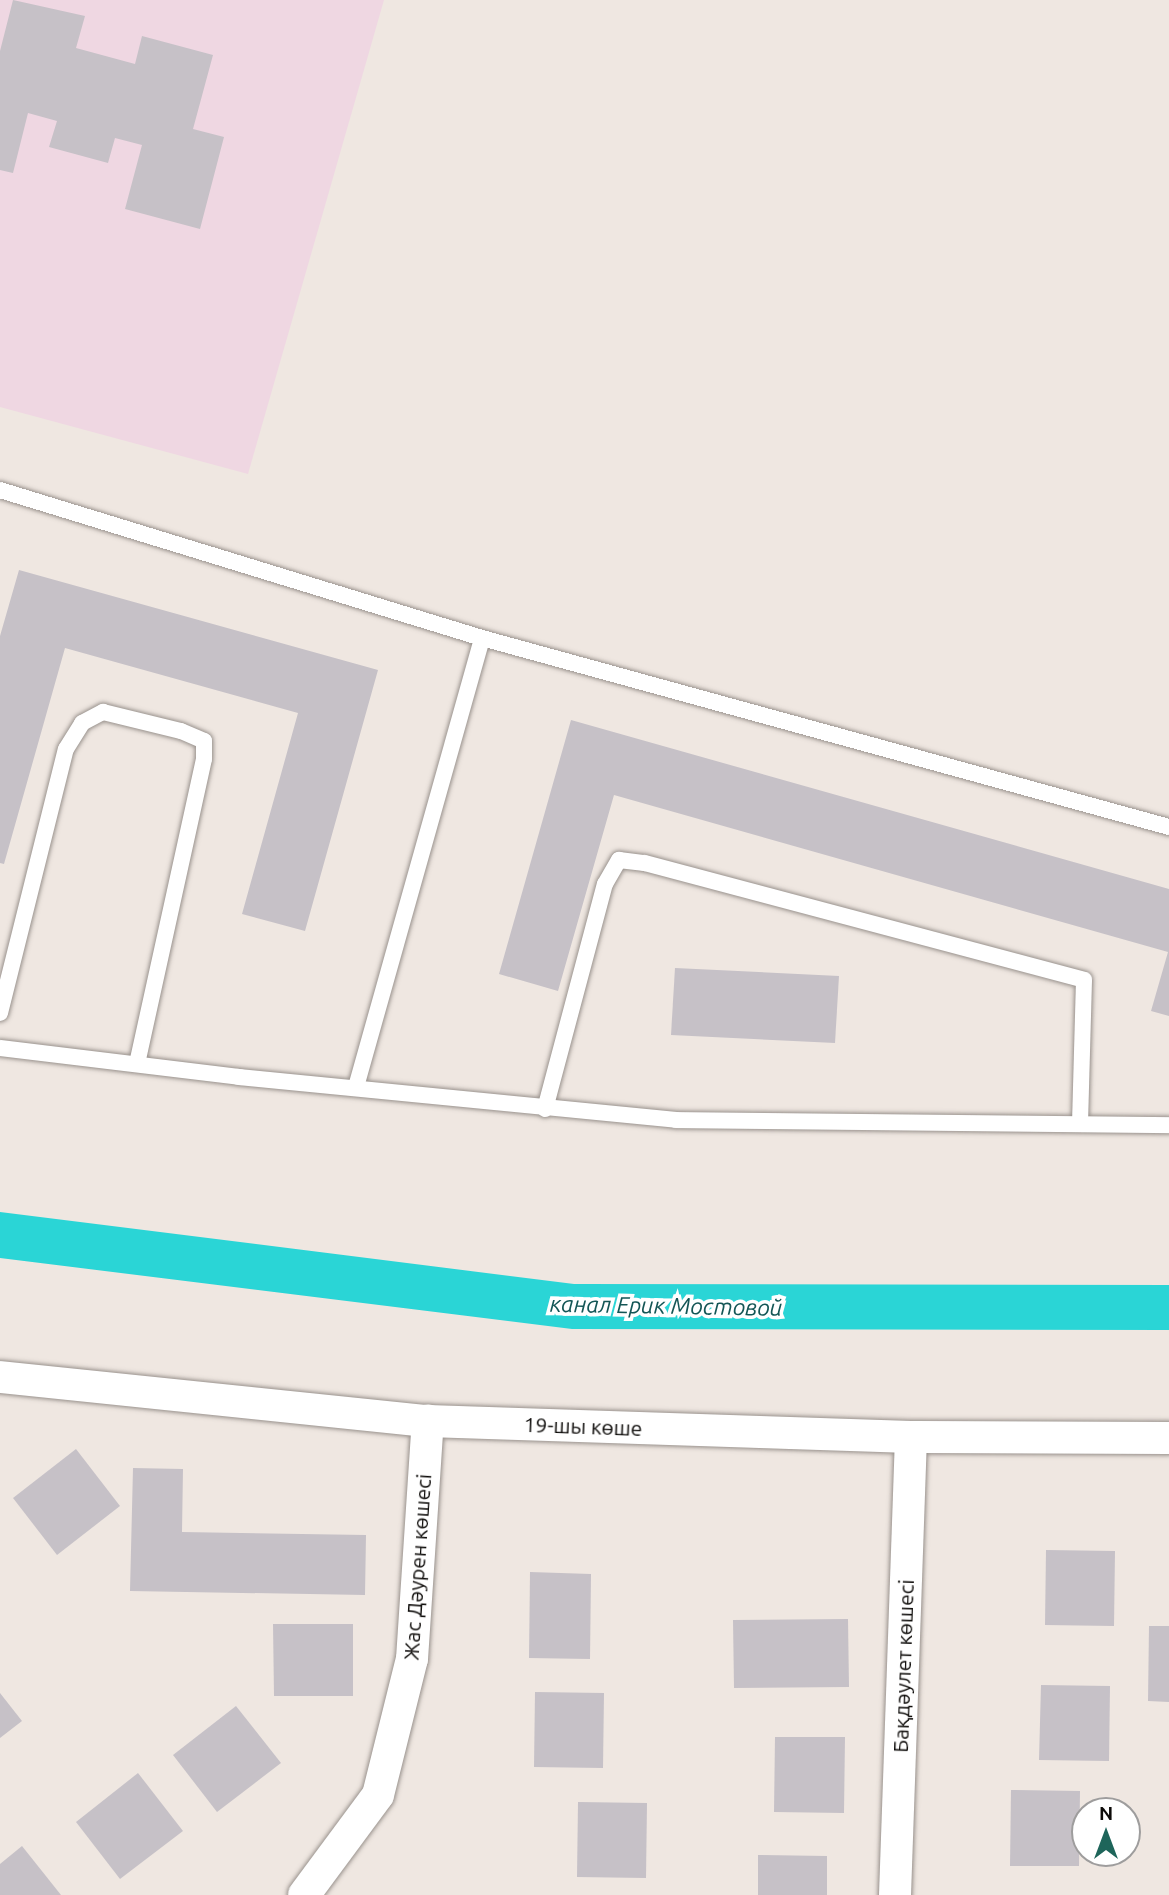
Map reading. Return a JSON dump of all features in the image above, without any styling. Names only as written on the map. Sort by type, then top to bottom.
[{"type":"street","name":"19-шы көше","points":[[0,1377],[428,1422],[911,1437],[1169,1438]]},
{"type":"street","name":"Жас Дәурен көшесі","points":[[304,1895],[378,1794],[412,1659],[428,1422]]},
{"type":"street","name":"Бақдәулет көшесi","points":[[895,1895],[911,1437]]},
{"type":"lane","points":[[0,490],[482,638],[1169,827]]},
{"type":"lane","points":[[356,1087],[482,638]]},
{"type":"lane","points":[[0,1013],[66,748],[82,723],[103,712],[181,731],[204,741],[204,759],[137,1064]]},
{"type":"lane","points":[[545,1109],[605,884],[619,860],[645,863],[1084,979],[1080,1124]]},
{"type":"lane","points":[[0,1048],[545,1109],[676,1120],[1169,1125]]},
{"type":"shaded area","points":[[0,0],[384,0],[248,474],[0,407]]},
{"type":"water","name":"канал Ерик Мостовой","points":[[0,1212],[574,1284],[1169,1285],[1169,1330],[572,1329],[0,1258]]},
{"type":"building","points":[[13,0],[85,16],[76,48],[135,64],[142,36],[213,55],[193,129],[224,137],[200,229],[125,209],[142,145],[115,138],[108,163],[49,147],[57,121],[28,113],[13,173],[0,170],[0,51]]},
{"type":"building","points":[[19,570],[378,670],[305,931],[242,914],[298,713],[65,648],[4,864],[0,863],[0,636]]},
{"type":"building","points":[[571,720],[1169,889],[1169,1016],[1151,1011],[1168,952],[614,795],[558,991],[499,974]]},
{"type":"building","points":[[675,968],[839,976],[835,1043],[671,1035]]},
{"type":"building","points":[[76,1449],[120,1506],[57,1555],[13,1498]]},
{"type":"building","points":[[133,1468],[183,1469],[182,1532],[366,1535],[365,1595],[130,1591]]},
{"type":"building","points":[[1046,1550],[1115,1551],[1114,1626],[1045,1625]]},
{"type":"building","points":[[530,1572],[591,1574],[590,1659],[529,1658]]},
{"type":"building","points":[[848,1619],[849,1687],[734,1688],[733,1620]]},
{"type":"building","points":[[273,1624],[353,1624],[353,1696],[274,1696]]},
{"type":"building","points":[[1149,1626],[1169,1626],[1169,1702],[1148,1701]]},
{"type":"building","points":[[1041,1685],[1110,1686],[1109,1761],[1039,1760]]},
{"type":"building","points":[[535,1692],[604,1693],[603,1768],[534,1767]]},
{"type":"building","points":[[0,1693],[22,1721],[0,1738]]},
{"type":"building","points":[[236,1706],[281,1763],[217,1812],[173,1755]]},
{"type":"building","points":[[775,1737],[845,1737],[844,1813],[774,1812]]},
{"type":"building","points":[[138,1773],[183,1831],[120,1879],[76,1822]]},
{"type":"building","points":[[1011,1790],[1080,1791],[1080,1797],[1071,1797],[1071,1866],[1010,1866]]},
{"type":"building","points":[[578,1802],[647,1803],[646,1878],[577,1877]]},
{"type":"building","points":[[22,1846],[61,1895],[0,1895],[0,1864]]},
{"type":"building","points":[[758,1855],[827,1856],[827,1895],[758,1895]]}]
